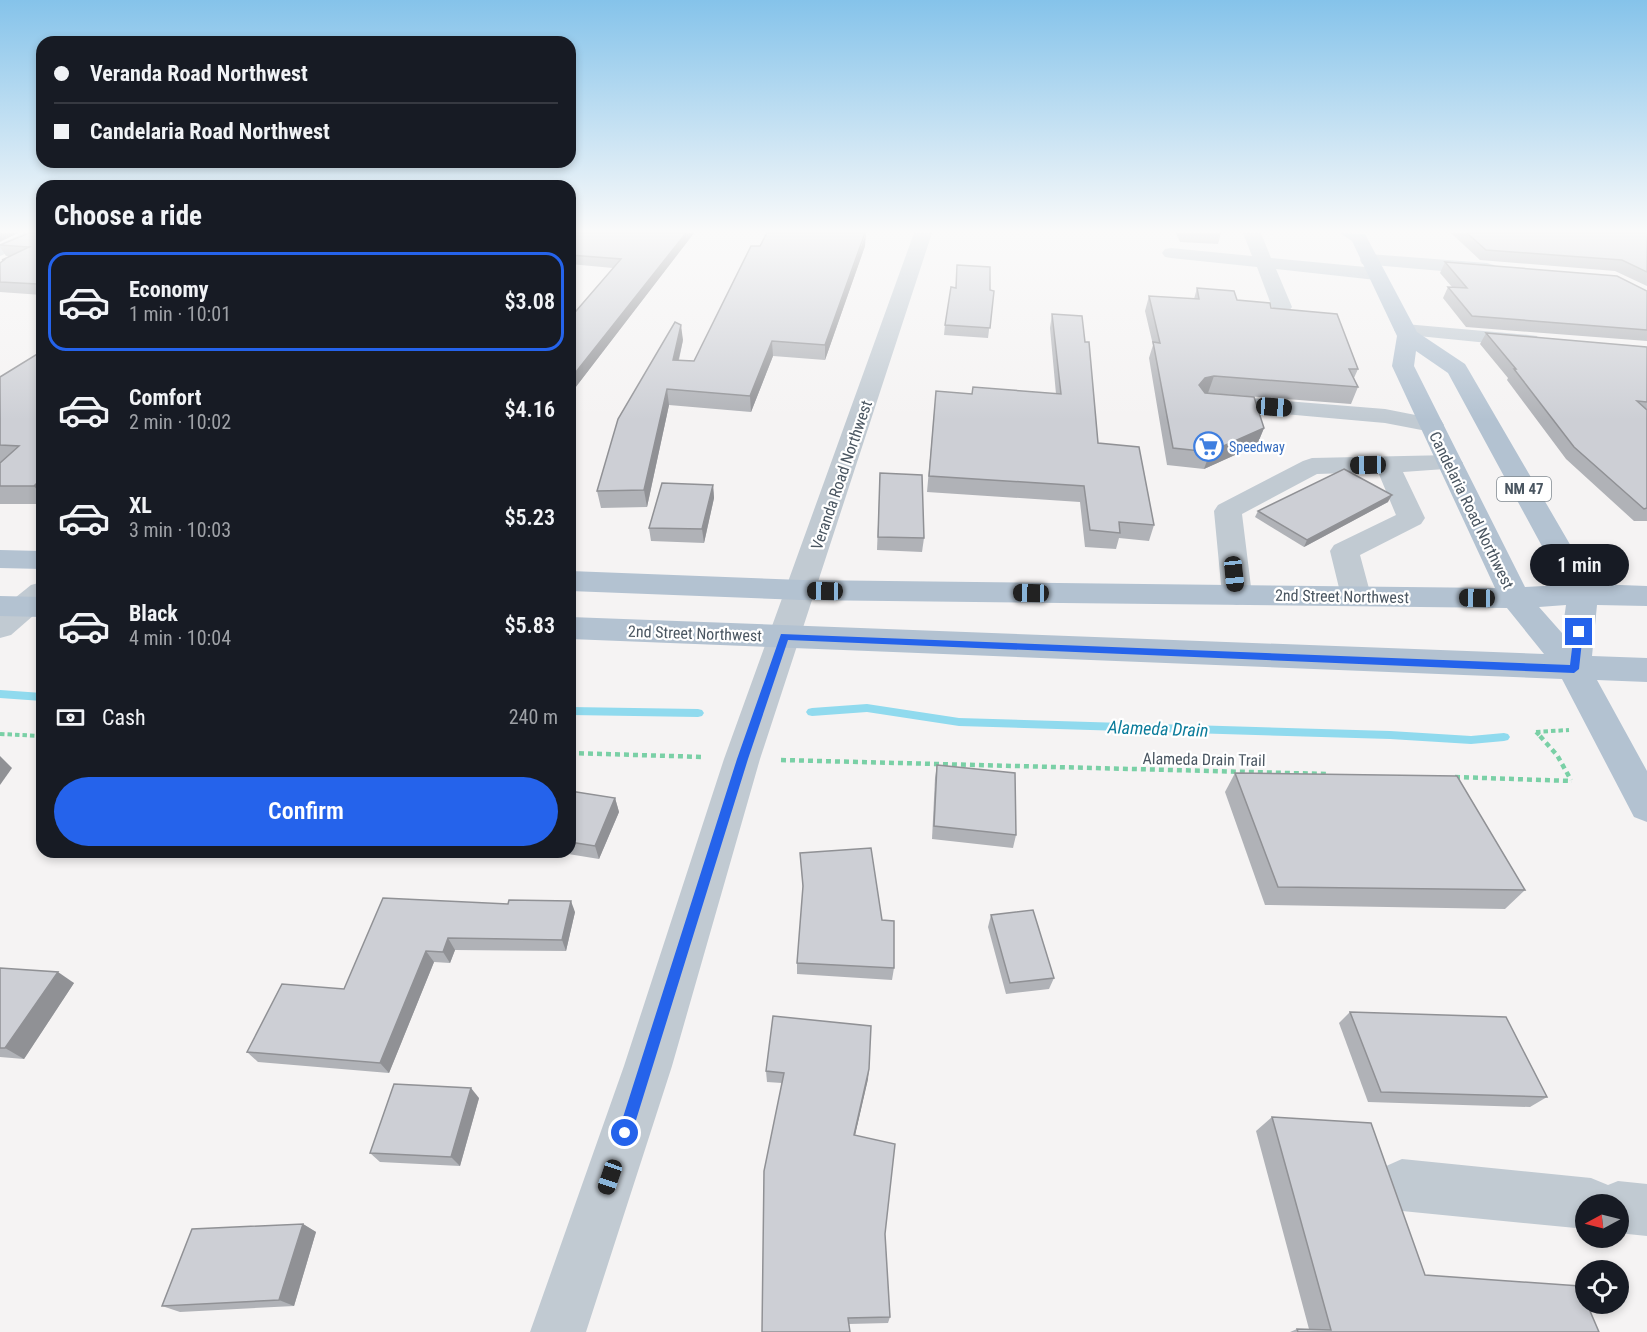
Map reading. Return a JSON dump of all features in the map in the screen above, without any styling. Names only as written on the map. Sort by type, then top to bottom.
[{"type":"main road","name":"NM 47","points":[[1387,295],[1406,333],[1457,369],[1583,594]]},
{"type":"main road","name":"Candelaria Road Northwest","points":[[1406,333],[1403,366],[1515,598],[1574,669],[1647,806]]},
{"type":"main road","points":[[0,559],[36,560]]},
{"type":"main road","name":"2nd Street Northwest","points":[[576,581],[802,590],[1515,598],[1583,594],[1647,596]]},
{"type":"main road","points":[[1574,669],[1583,594]]},
{"type":"main road","name":"2nd Street Northwest","points":[[576,628],[1574,669],[1647,670]]},
{"type":"street","name":"Veranda Road Northwest","points":[[558,1332],[648,1066],[742,759],[902,295]]},
{"type":"street","points":[[1277,295],[1282,307]]},
{"type":"street","points":[[1406,333],[1554,343]]},
{"type":"street","points":[[1208,402],[1385,416],[1432,425]]},
{"type":"street","points":[[1237,595],[1228,511],[1312,466],[1450,463]]},
{"type":"street","points":[[1356,596],[1344,551],[1411,518],[1387,464]]},
{"type":"street","points":[[0,627],[27,603]]},
{"type":"street","points":[[1402,1185],[1575,1202]]},
{"type":"street","points":[[1629,1208],[1647,1210]]},
{"type":"path","points":[[1451,777],[1572,781],[1557,755],[1536,732]]},
{"type":"path","points":[[0,734],[36,736]]},
{"type":"path","points":[[576,753],[705,757]]},
{"type":"path","name":"Alameda Drain Trail","points":[[776,760],[1332,774]]},
{"type":"building","points":[[590,295],[637,295],[576,372],[576,311]]},
{"type":"building","points":[[727,295],[843,295],[825,345],[772,341],[750,396],[667,389],[644,490],[597,491],[618,419],[675,322],[681,325],[673,360],[694,361]]},
{"type":"building","points":[[950,295],[994,295],[990,328],[945,325]]},
{"type":"building","points":[[1198,295],[1235,295],[1237,300],[1270,303],[1271,308],[1337,314],[1358,369],[1349,369],[1358,387],[1214,376],[1205,378],[1199,385],[1205,393],[1254,397],[1264,428],[1210,452],[1173,448],[1153,342],[1160,343],[1149,296],[1199,299]]},
{"type":"building","points":[[1455,295],[1647,295],[1647,330],[1472,316]]},
{"type":"building","points":[[1052,314],[1082,316],[1085,342],[1089,342],[1098,443],[1139,447],[1154,525],[1119,522],[1120,533],[1090,530],[1084,486],[929,476],[936,391],[972,394],[973,387],[1061,394]]},
{"type":"building","points":[[1486,333],[1647,347],[1647,402],[1637,401],[1647,410],[1647,508],[1644,509],[1574,447]]},
{"type":"building","points":[[36,355],[36,484],[34,486],[0,486],[0,463],[19,446],[0,445],[0,377]]},
{"type":"building","points":[[1344,469],[1392,495],[1307,540],[1258,511]]},
{"type":"building","points":[[880,473],[922,475],[924,538],[878,537]]},
{"type":"building","points":[[662,483],[713,485],[702,529],[649,528]]},
{"type":"building","points":[[937,765],[1015,773],[1016,835],[934,826]]},
{"type":"building","points":[[1235,773],[1457,776],[1525,890],[1278,887]]},
{"type":"building","points":[[576,792],[615,798],[595,846],[576,843]]},
{"type":"building","points":[[871,848],[882,920],[894,921],[894,968],[797,963],[803,886],[800,853]]},
{"type":"building","points":[[383,898],[508,904],[509,900],[571,901],[562,940],[448,938],[443,952],[426,951],[380,1063],[247,1052],[282,984],[344,989]]},
{"type":"building","points":[[1033,910],[1054,978],[1010,983],[991,915]]},
{"type":"building","points":[[0,968],[58,972],[5,1048],[0,1048]]},
{"type":"building","points":[[1350,1012],[1506,1017],[1547,1097],[1381,1092]]},
{"type":"building","points":[[773,1016],[871,1026],[869,1069],[854,1135],[895,1144],[885,1234],[890,1317],[848,1318],[850,1332],[762,1332],[764,1171],[784,1073],[766,1071]]},
{"type":"building","points":[[394,1084],[471,1088],[451,1157],[370,1153]]},
{"type":"building","points":[[1272,1117],[1371,1123],[1425,1275],[1575,1286],[1575,1314],[1591,1314],[1599,1332],[1298,1332],[1297,1329],[1331,1330]]},
{"type":"building","points":[[303,1224],[279,1300],[162,1306],[192,1229]]},
{"type":"waterway","name":"Alameda Drain","points":[[0,694],[36,697]]},
{"type":"waterway","name":"Alameda Drain","points":[[812,712],[867,708],[959,722],[1390,735],[1471,740],[1504,737]]},
{"type":"waterway","name":"Alameda Drain","points":[[576,711],[698,713]]},
{"type":"place","name":"Speedway","points":[[1208,447]]},
{"type":"route","points":[[625,1133],[648,1066],[742,759],[784,637],[1574,669],[1579,632]]}]
